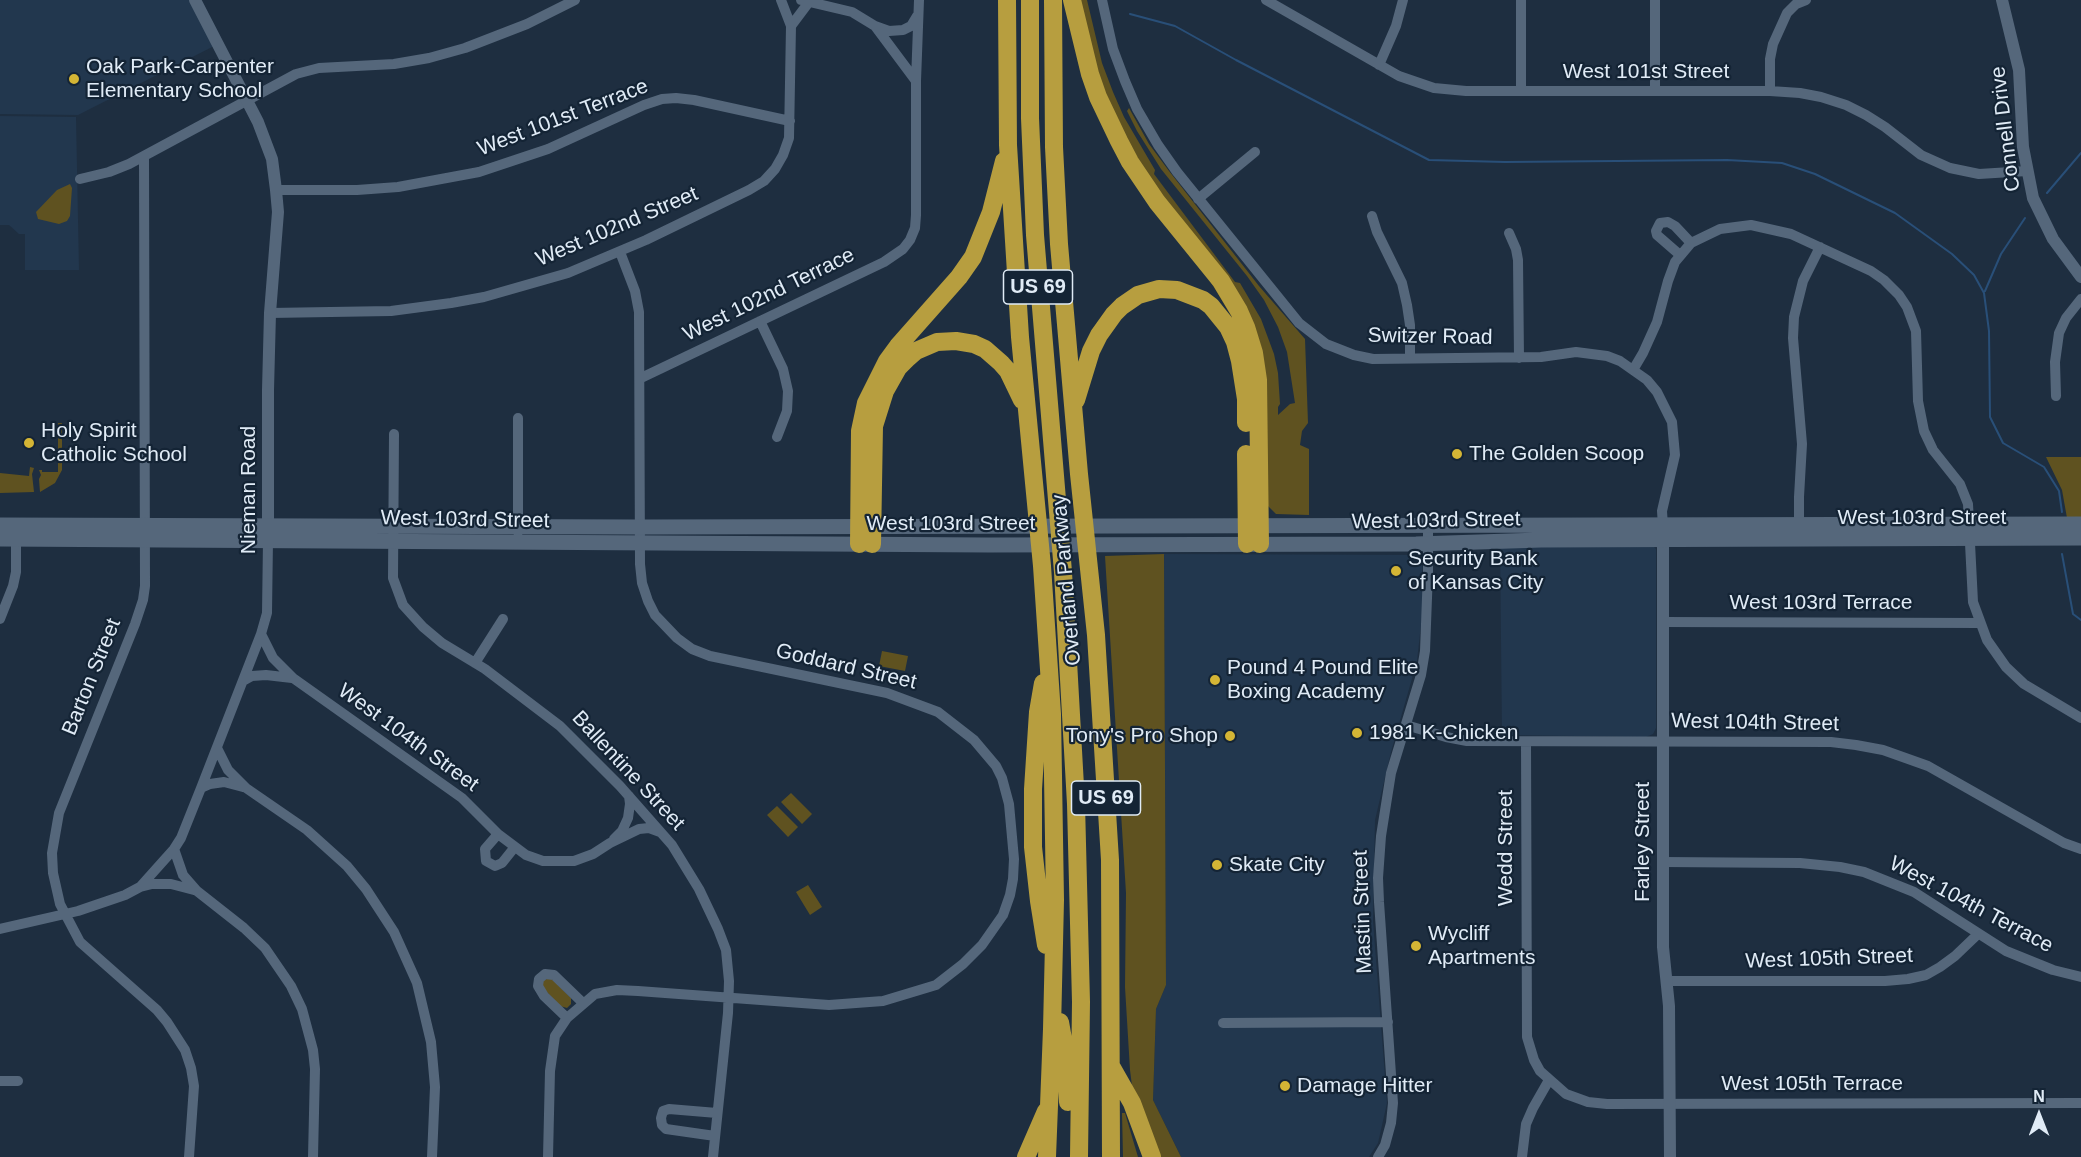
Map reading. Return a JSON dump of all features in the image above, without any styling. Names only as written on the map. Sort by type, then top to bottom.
[{"type":"highway","points":[[1006,0],[1008,145],[1020,337],[1049,648],[1055,900],[1047,1157]]},
{"type":"highway","name":"Overland Parkway","points":[[1030,0],[1030,118],[1035,235],[1063,572],[1076,804],[1081,1002],[1079,1157]]},
{"type":"highway","name":"Overland Parkway","points":[[1053,0],[1055,178],[1059,244],[1096,635],[1110,860],[1111,1157]]},
{"type":"highway","points":[[1072,0],[1098,97],[1130,162],[1157,202],[1221,281],[1246,327],[1254,353],[1258,380],[1253,535]]},
{"type":"highway","points":[[866,536],[860,431],[866,403],[887,361],[959,277],[973,257],[991,212],[1008,145]]},
{"type":"highway","points":[[1073,410],[1091,351],[1107,323],[1122,306],[1138,295],[1159,289],[1177,290],[1203,300],[1228,327],[1240,362],[1246,399],[1253,535]]},
{"type":"highway","points":[[866,536],[876,414],[891,379],[898,368],[916,351],[937,342],[947,341],[964,342],[985,349],[995,356],[1008,371],[1027,411]]},
{"type":"highway","points":[[1049,648],[1038,712],[1033,789],[1033,847],[1040,910],[1066,1056],[1068,1157]]},
{"type":"highway","points":[[1110,1064],[1132,1103],[1152,1157]]},
{"type":"highway","points":[[1026,1157],[1049,1103]]},
{"type":"main road","name":"West 103rd Street","points":[[0,539],[16,532],[518,534],[640,527],[866,536],[989,545],[1159,544],[1253,535],[1428,524],[1663,533],[1970,532],[2081,538]]},
{"type":"main road","name":"West 103rd Street","points":[[1970,532],[2081,524]]},
{"type":"main road","name":"West 103rd Street","points":[[0,525],[16,532]]},
{"type":"main road","name":"West 103rd Street","points":[[518,534],[640,544],[866,536],[988,526],[1159,526],[1253,535],[1428,544],[1663,533]]},
{"type":"street","points":[[80,179],[109,172],[144,156],[296,74],[310,69],[394,64],[429,58],[465,48],[527,24],[575,0]]},
{"type":"street","points":[[781,0],[791,26]]},
{"type":"street","points":[[916,81],[919,0]]},
{"type":"street","name":"Switzer Road","points":[[1102,0],[1113,49],[1137,109],[1158,146],[1299,323],[1314,336],[1326,344],[1354,355],[1373,358],[1519,358],[1576,352],[1591,353],[1620,361],[1647,380],[1657,392],[1672,422],[1675,455],[1662,512],[1663,533]]},
{"type":"street","name":"West 101st Street","points":[[1266,0],[1282,4],[1399,76],[1434,88],[1466,91],[1770,91],[1800,93],[1846,105],[1885,127],[1922,155],[1950,168],[1979,174],[2027,171]]},
{"type":"street","points":[[1379,65],[1396,26],[1403,0]]},
{"type":"street","points":[[1521,0],[1521,91]]},
{"type":"street","points":[[1655,0],[1655,91]]},
{"type":"street","points":[[1770,91],[1770,58],[1773,44],[1787,13],[1788,4],[1806,0]]},
{"type":"street","name":"Connell Drive","points":[[2002,0],[2019,70],[2023,147],[2027,171],[2039,213],[2053,239],[2081,277]]},
{"type":"street","name":"Nieman Road","points":[[64,914],[116,900],[140,887],[174,849],[181,838],[217,748],[267,613],[270,313],[278,212],[276,190],[272,159],[266,141],[196,1]]},
{"type":"street","points":[[791,26],[805,1],[852,12],[875,26],[889,31],[903,30],[912,26],[919,13]]},
{"type":"street","name":"West 102nd Street","points":[[270,313],[391,311],[451,303],[536,283],[620,252],[749,190],[764,181],[775,169],[789,138],[791,26]]},
{"type":"street","points":[[875,26],[916,81]]},
{"type":"street","name":"West 102nd Terrace","points":[[641,378],[884,262],[903,249],[915,228],[916,81]]},
{"type":"street","name":"West 101st Terrace","points":[[276,190],[357,190],[398,187],[479,172],[548,149],[662,99],[694,100],[790,121]]},
{"type":"street","points":[[1198,199],[1255,152]]},
{"type":"street","name":"Barton Street","points":[[144,156],[145,586],[143,600],[59,813],[54,832],[53,873],[64,914],[80,942],[162,1016],[185,1050],[194,1086],[189,1157]]},
{"type":"street","points":[[1372,216],[1377,232],[1402,283],[1410,325],[1410,358]]},
{"type":"street","points":[[1680,255],[1657,235],[1656,231],[1660,223],[1668,222],[1675,226],[1691,243]]},
{"type":"street","points":[[1633,370],[1657,322],[1668,281],[1680,255],[1691,243],[1720,229],[1751,225],[1791,234],[1871,271],[1884,280],[1899,294],[1907,307],[1917,340],[1920,418],[1933,450],[1964,492],[1968,504],[1973,602],[1987,640],[2006,667],[2024,684],[2081,718]]},
{"type":"street","points":[[1509,233],[1518,260],[1519,358]]},
{"type":"street","points":[[1799,532],[1802,444],[1793,338],[1794,317],[1803,281],[1820,247]]},
{"type":"street","name":"Goddard Street","points":[[620,252],[635,291],[639,312],[642,583],[655,615],[665,628],[692,648],[710,656],[867,688],[924,705],[938,712],[974,740],[996,766],[1007,791],[1014,859],[1010,895],[1003,915],[982,945],[963,964],[936,985],[884,1001],[829,1005],[728,998]]},
{"type":"street","points":[[2056,396],[2055,362],[2059,333],[2066,318],[2081,298]]},
{"type":"street","points":[[760,321],[783,369],[788,391],[787,411],[777,437]]},
{"type":"street","points":[[518,418],[518,534]]},
{"type":"street","name":"Ballentine Street","points":[[394,434],[393,578],[403,605],[429,632],[560,726],[629,796],[663,833],[699,889],[718,929],[726,950],[728,998],[713,1157]]},
{"type":"street","name":"Mastin Street","points":[[1378,1157],[1391,1123],[1393,1103],[1379,902],[1380,848],[1391,775],[1425,651],[1428,524]]},
{"type":"street","points":[[0,619],[15,572],[16,532]]},
{"type":"street","name":"Farley Street","points":[[1663,533],[1663,947],[1670,1042],[1670,1157]]},
{"type":"street","points":[[0,601],[10,593]]},
{"type":"street","points":[[475,663],[503,619]]},
{"type":"street","name":"West 103rd Terrace","points":[[1663,622],[1980,623]]},
{"type":"street","name":"West 104th Street","points":[[261,634],[273,658],[292,678],[462,798],[513,848],[526,855],[543,861],[574,861],[593,854],[639,829],[649,828],[663,833]]},
{"type":"street","name":"West 104th Street","points":[[243,681],[252,676],[266,675],[292,678]]},
{"type":"street","name":"West 104th Street","points":[[1406,725],[1467,741],[1831,742],[1883,750],[1935,769],[2064,843],[2081,849]]},
{"type":"street","name":"Wedd Street","points":[[1526,742],[1526,1021],[1528,1045],[1540,1071],[1549,1080]]},
{"type":"street","points":[[217,748],[228,770],[246,788],[307,830],[347,867],[380,909],[402,948],[417,983],[431,1042],[435,1087],[432,1157]]},
{"type":"street","points":[[201,788],[224,782],[246,788]]},
{"type":"street","points":[[610,843],[622,831],[628,818],[629,796]]},
{"type":"street","points":[[498,834],[485,849],[486,861],[495,866],[502,863],[513,848]]},
{"type":"street","points":[[174,849],[183,875],[197,891],[244,928],[265,948],[291,986],[302,1009],[313,1050],[315,1069],[314,1157]]},
{"type":"street","name":"West 104th Terrace","points":[[1663,862],[1800,862],[1840,867],[1884,879],[1914,892],[2006,951],[2027,961],[2081,977]]},
{"type":"street","points":[[140,887],[152,884],[171,884],[182,885],[197,891]]},
{"type":"street","points":[[0,929],[64,914]]},
{"type":"street","name":"West 105th Street","points":[[1666,981],[1908,979],[1926,975],[1940,968],[1978,934]]},
{"type":"street","points":[[567,1018],[544,996],[538,986],[539,979],[545,974],[554,975],[583,1003]]},
{"type":"street","points":[[548,1157],[550,1071],[555,1036],[567,1018],[583,1003],[595,994],[617,990],[728,998]]},
{"type":"street","points":[[1223,1023],[1388,1022]]},
{"type":"street","points":[[1522,1157],[1526,1124],[1549,1080]]},
{"type":"street","name":"West 105th Terrace","points":[[1549,1080],[1566,1094],[1588,1102],[1607,1104],[2081,1103]]},
{"type":"street","points":[[0,1081],[18,1081]]},
{"type":"street","points":[[715,1136],[666,1130],[661,1118],[663,1111],[669,1108],[717,1113]]},
{"type":"shaded area","name":"Oak Park-Carpenter Elementary School","points":[[0,0],[195,0],[218,44],[78,115],[0,114]]},
{"type":"shaded area","points":[[1080,0],[1087,0],[1102,63],[1113,92],[1124,117],[1155,170],[1154,174],[1235,282],[1240,283],[1261,319],[1274,354],[1278,373],[1280,404],[1278,415],[1290,404],[1295,403],[1287,352],[1278,327],[1264,300],[1247,276],[1161,169],[1137,131],[1127,111],[1129,108],[1149,144],[1169,171],[1259,286],[1305,339],[1308,423],[1302,431],[1300,445],[1309,449],[1309,515],[1276,514],[1268,506],[1265,372],[1133,153],[1099,79]]},
{"type":"shaded area","points":[[0,116],[76,117],[79,270],[25,270],[25,234],[19,234],[9,225],[0,225]]},
{"type":"shaded area","points":[[70,184],[72,188],[70,216],[67,221],[59,224],[38,219],[36,212],[57,190]]},
{"type":"shaded area","points":[[58,423],[62,423],[62,470],[55,483],[40,492],[39,470],[58,472]]},
{"type":"shaded area","points":[[2046,457],[2081,457],[2081,519],[2067,518],[2062,490]]},
{"type":"shaded area","points":[[30,467],[34,468],[32,474],[34,492],[0,493],[0,473],[29,476]]},
{"type":"shaded area","points":[[1500,544],[1652,545],[1656,549],[1656,728],[1653,734],[1646,737],[1502,735]]},
{"type":"shaded area","points":[[1164,554],[1422,555],[1423,607],[1417,661],[1391,752],[1375,820],[1373,921],[1387,1103],[1378,1143],[1369,1157],[1181,1157],[1153,1100],[1156,1009],[1166,985]]},
{"type":"shaded area","points":[[1164,554],[1166,985],[1156,1009],[1153,1100],[1181,1157],[1151,1157],[1133,1094],[1125,987],[1126,893],[1105,556]]},
{"type":"shaded area","points":[[882,651],[908,656],[905,671],[879,666]]},
{"type":"shaded area","points":[[791,793],[812,814],[802,824],[781,802]]},
{"type":"shaded area","points":[[777,806],[798,827],[788,837],[767,815]]},
{"type":"shaded area","points":[[808,885],[822,907],[810,915],[796,892]]},
{"type":"shaded area","points":[[551,978],[571,998],[571,1004],[567,1008],[560,1006],[542,987],[543,980]]},
{"type":"shaded area","points":[[1122,1113],[1125,1113],[1138,1157],[1123,1157]]},
{"type":"waterway","points":[[1130,14],[1175,26],[1429,160],[1505,162],[1727,160],[1782,163],[1815,174],[1895,213],[1952,254],[1974,275],[1984,293],[1989,331],[1990,417],[2003,443],[2044,467],[2059,491],[2062,512]]},
{"type":"waterway","points":[[2047,193],[2081,153]]},
{"type":"waterway","points":[[1985,291],[2001,254],[2025,218]]},
{"type":"waterway","points":[[2062,554],[2073,614],[2081,620]]},
{"type":"place","name":"Oak Park-Carpenter Elementary School","points":[[74,79]]},
{"type":"place","name":"Holy Spirit Catholic School","points":[[29,443]]},
{"type":"place","name":"The Golden Scoop","points":[[1457,454]]},
{"type":"place","name":"Security Bank of Kansas City","points":[[1396,571]]},
{"type":"place","name":"Pound 4 Pound Elite Boxing Academy","points":[[1215,680]]},
{"type":"place","name":"1981 K-Chicken","points":[[1357,733]]},
{"type":"place","name":"Tony's Pro Shop","points":[[1230,736]]},
{"type":"place","name":"Skate City","points":[[1217,865]]},
{"type":"place","name":"Wycliff Apartments","points":[[1416,946]]},
{"type":"place","name":"Damage Hitter","points":[[1285,1086]]}]
